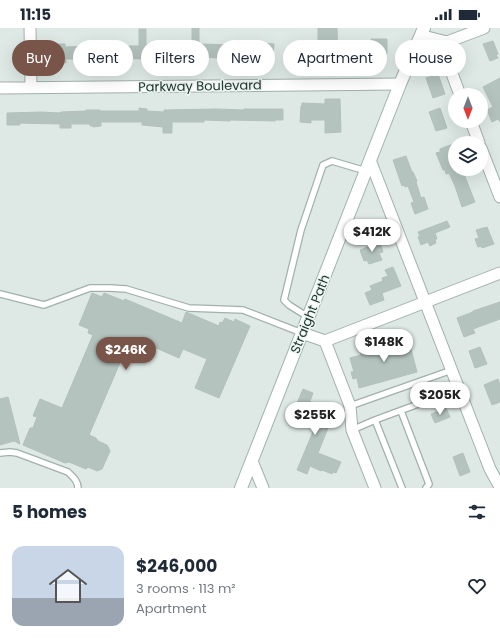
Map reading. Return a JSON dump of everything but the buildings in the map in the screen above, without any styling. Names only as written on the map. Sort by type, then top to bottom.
[{"type":"main road","name":"Straight Path","points":[[241,488],[400,84],[422,32]]},
{"type":"street","points":[[30,28],[31,88]]},
{"type":"street","points":[[422,32],[447,42],[484,28]]},
{"type":"street","points":[[422,32],[444,52],[457,88]]},
{"type":"street","name":"Parkway Boulevard","points":[[0,88],[400,84]]},
{"type":"street","points":[[368,166],[452,370],[490,470],[500,486],[492,488]]},
{"type":"street","points":[[488,166],[500,197]]},
{"type":"street","points":[[302,333],[325,341],[500,273]]},
{"type":"street","points":[[325,341],[350,406],[352,430],[375,488]]},
{"type":"street","points":[[252,461],[263,488]]},
{"type":"lane","points":[[308,317],[284,300],[301,230],[323,165],[332,161],[368,166]]},
{"type":"lane","points":[[0,294],[44,305],[90,288],[126,289],[189,308],[243,310],[302,333]]},
{"type":"lane","points":[[350,406],[452,370]]},
{"type":"lane","points":[[352,430],[459,389]]},
{"type":"lane","points":[[401,411],[428,484],[426,488]]},
{"type":"lane","points":[[376,420],[402,488]]},
{"type":"lane","points":[[0,454],[10,452],[17,453],[68,472],[74,477],[78,488]]}]
